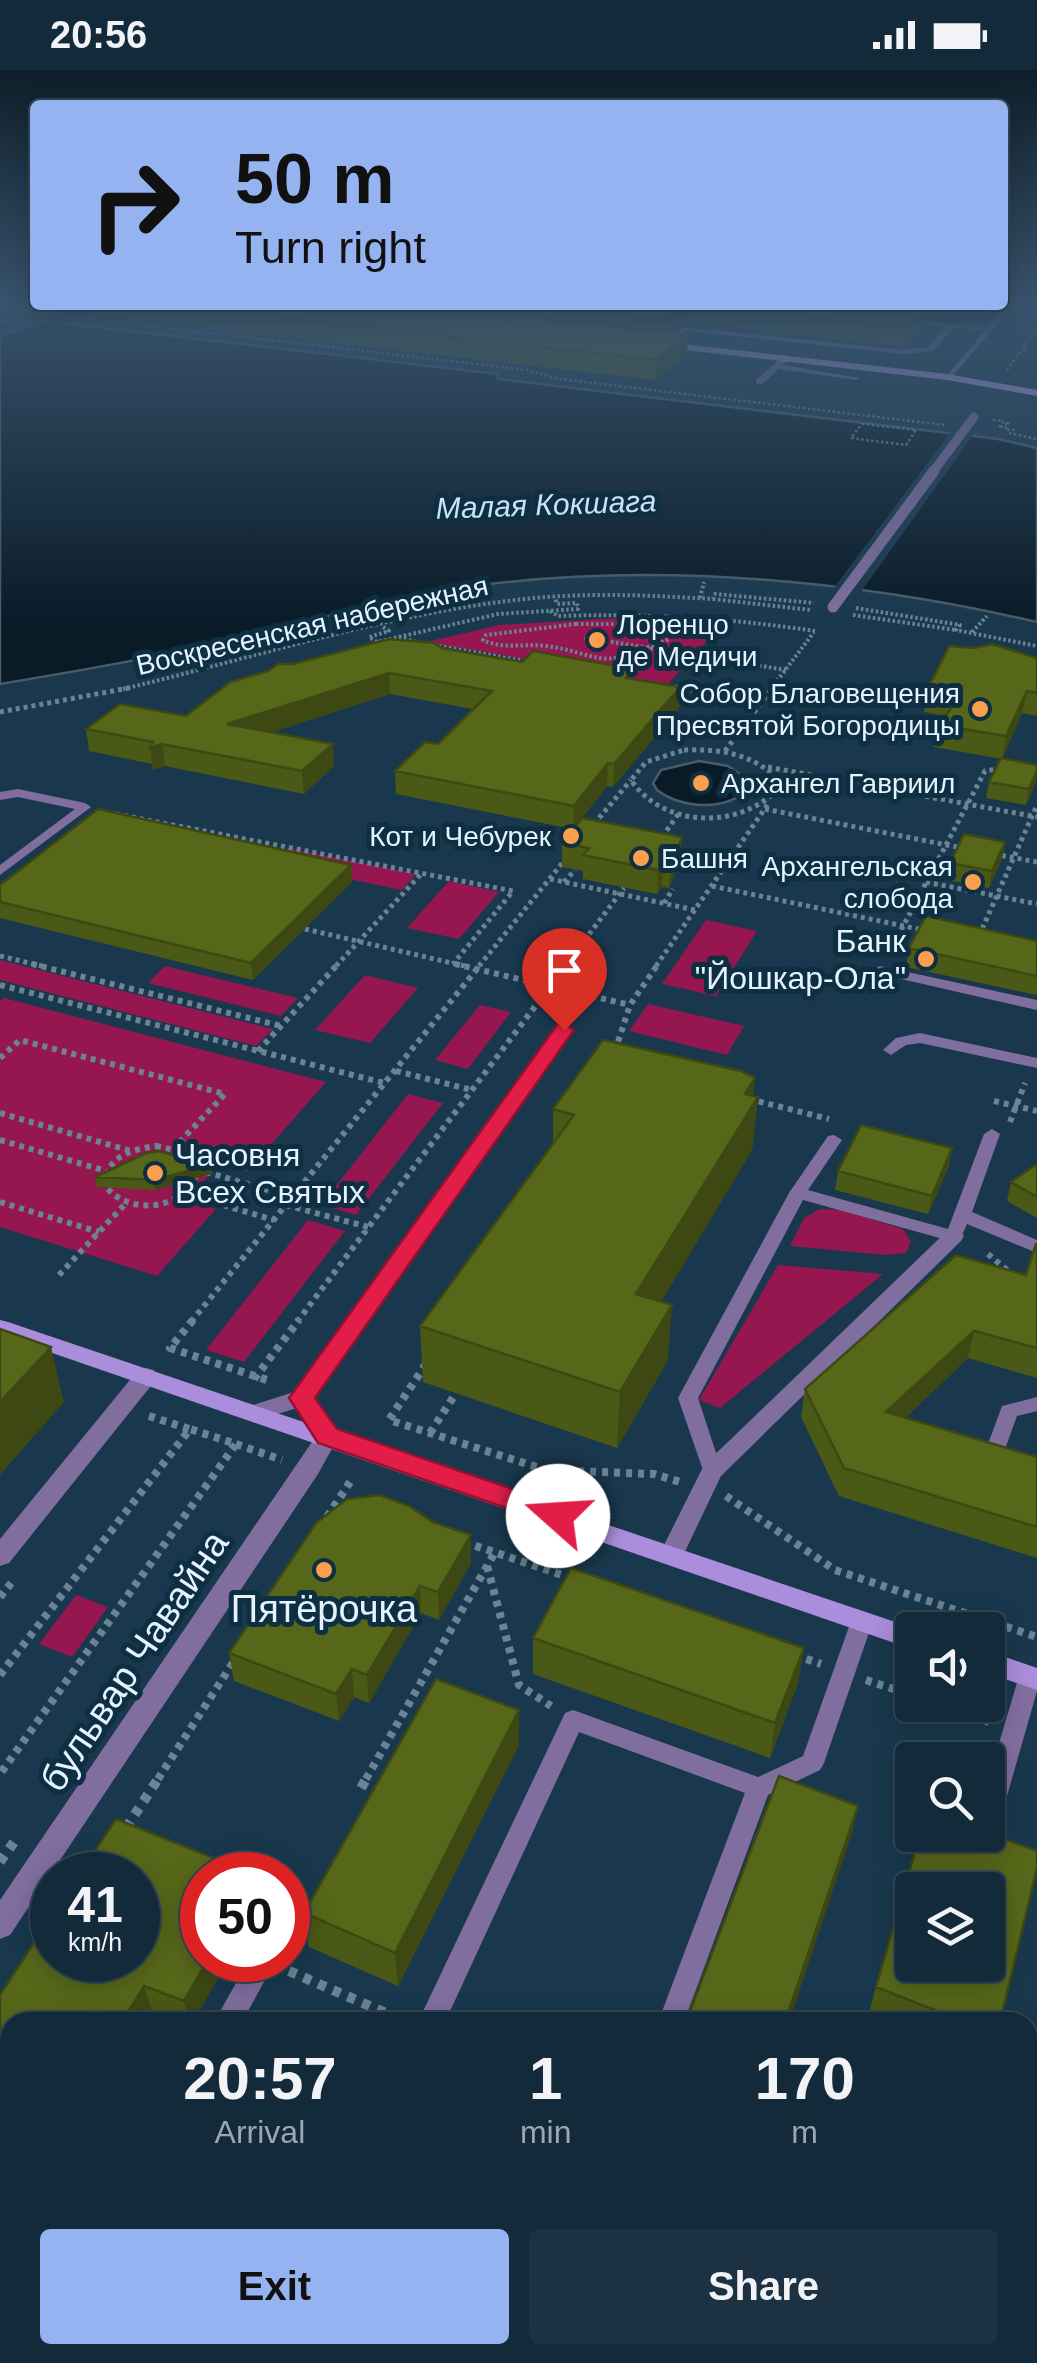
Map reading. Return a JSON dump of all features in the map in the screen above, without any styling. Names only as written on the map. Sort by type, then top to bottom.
[{"type":"main road","points":[[0,1327],[895,1632]]},
{"type":"main road","points":[[1005,1668],[1033,1678]]},
{"type":"street","points":[[828,605],[974,416]]},
{"type":"street","points":[[258,1412],[302,1398],[564,1030]]},
{"type":"street","points":[[671,1555],[712,1471],[958,1226]]},
{"type":"street","points":[[1,1552],[146,1376]]},
{"type":"street","points":[[302,1398],[328,1436]]},
{"type":"street","name":"бульвар Чавайна","points":[[0,1926],[328,1436]]},
{"type":"lane","points":[[0,796],[18,793],[84,808]]},
{"type":"lane","points":[[0,871],[84,808]]},
{"type":"lane","points":[[880,970],[1037,1004]]},
{"type":"lane","points":[[891,1050],[901,1040],[920,1038],[1037,1063]]},
{"type":"lane","points":[[958,1226],[992,1134]]},
{"type":"lane","points":[[712,1471],[688,1398],[798,1193],[834,1140]]},
{"type":"lane","points":[[798,1193],[1037,1246]]},
{"type":"lane","points":[[991,1463],[1008,1411],[1037,1404]]},
{"type":"lane","points":[[675,2012],[760,1788],[812,1764],[862,1621]]},
{"type":"lane","points":[[1005,1765],[1033,1678]]},
{"type":"lane","points":[[436,2012],[572,1720],[760,1788]]},
{"type":"lane","points":[[236,2012],[259,1982]]},
{"type":"path","points":[[826,411],[934,421],[940,414]]},
{"type":"path","points":[[919,420],[928,411]]},
{"type":"path","points":[[863,415],[861,419],[911,424],[907,429]]},
{"type":"path","points":[[919,420],[941,425]]},
{"type":"path","points":[[1002,421],[998,428],[1010,422],[1005,429],[1027,436]]},
{"type":"path","points":[[1014,432],[1020,422]]},
{"type":"path","points":[[862,424],[907,429],[916,430],[906,444],[850,438],[862,424]]},
{"type":"path","points":[[988,430],[1014,432]]},
{"type":"path","points":[[1027,436],[1020,439],[1037,441]]},
{"type":"path","points":[[700,598],[704,582]]},
{"type":"path","name":"Воскресенская набережная","points":[[0,712],[231,664],[486,603],[554,598],[714,599],[715,594],[828,605]]},
{"type":"path","points":[[383,626],[389,632],[369,637],[377,642],[498,614],[578,609],[577,603],[558,604],[554,598]]},
{"type":"path","points":[[714,599],[758,604]]},
{"type":"path","points":[[726,751],[815,631],[828,605]]},
{"type":"path","points":[[850,608],[960,625],[956,630]]},
{"type":"path","points":[[549,610],[558,616],[638,613],[727,618],[815,631]]},
{"type":"path","points":[[972,633],[986,616]]},
{"type":"path","points":[[888,619],[1037,646]]},
{"type":"path","points":[[576,624],[653,624],[672,634],[668,640],[646,648],[641,654],[626,658],[582,654],[556,646],[502,646],[483,640],[498,632],[530,632],[576,624]]},
{"type":"path","points":[[570,666],[591,644],[584,638],[600,635],[606,641],[786,670]]},
{"type":"path","points":[[398,636],[535,663]]},
{"type":"path","points":[[666,686],[762,702]]},
{"type":"path","points":[[594,825],[643,762],[664,753],[726,751],[767,767],[1034,817]]},
{"type":"path","points":[[611,1064],[630,1005],[778,790],[778,779],[767,767]]},
{"type":"path","points":[[880,970],[985,771],[1002,768]]},
{"type":"path","points":[[630,780],[635,792],[646,801],[679,814],[742,813],[772,799]]},
{"type":"path","points":[[992,944],[977,941],[1037,804]]},
{"type":"path","points":[[84,808],[514,892],[453,964]]},
{"type":"path","points":[[765,810],[963,848]]},
{"type":"path","points":[[660,840],[679,814]]},
{"type":"path","points":[[271,1381],[170,1348],[572,851]]},
{"type":"path","points":[[980,851],[1037,862]]},
{"type":"path","points":[[664,856],[724,868]]},
{"type":"path","points":[[686,870],[692,862]]},
{"type":"path","points":[[564,882],[575,870]]},
{"type":"path","points":[[258,1051],[422,873]]},
{"type":"path","points":[[550,879],[622,891],[696,910]]},
{"type":"path","points":[[926,882],[1037,904]]},
{"type":"path","points":[[712,886],[940,934]]},
{"type":"path","points":[[664,903],[674,889]]},
{"type":"path","points":[[247,1388],[622,891]]},
{"type":"path","points":[[305,928],[630,1005]]},
{"type":"path","points":[[0,956],[281,1026]]},
{"type":"path","points":[[0,985],[384,1083]]},
{"type":"path","points":[[0,1058],[20,1040],[225,1094],[176,1148]]},
{"type":"path","points":[[395,1070],[472,1090]]},
{"type":"path","points":[[741,1097],[844,1122]]},
{"type":"path","points":[[994,1101],[1037,1111]]},
{"type":"path","points":[[0,1113],[132,1151]]},
{"type":"path","points":[[0,1140],[106,1171]]},
{"type":"path","points":[[156,1146],[176,1148],[197,1161],[200,1170],[185,1194],[158,1204],[126,1203],[106,1190],[106,1171],[132,1151],[156,1146]]},
{"type":"path","points":[[200,1170],[292,1197]]},
{"type":"path","points":[[185,1194],[274,1220]]},
{"type":"path","points":[[0,1202],[99,1232]]},
{"type":"path","points":[[59,1275],[126,1203]]},
{"type":"path","points":[[286,1205],[368,1227]]},
{"type":"path","points":[[981,1248],[1025,1285]]},
{"type":"path","points":[[389,1420],[432,1356]]},
{"type":"path","points":[[430,1433],[456,1393]]},
{"type":"path","points":[[146,1415],[282,1460]]},
{"type":"path","points":[[0,1674],[190,1429]]},
{"type":"path","name":"бульвар Чавайна","points":[[0,1774],[236,1444]]},
{"type":"path","points":[[318,1531],[350,1482]]},
{"type":"path","points":[[339,1498],[356,1504]]},
{"type":"path","points":[[460,1540],[586,1584]]},
{"type":"path","points":[[361,1788],[494,1552]]},
{"type":"path","points":[[487,1566],[520,1685],[572,1720]]},
{"type":"path","points":[[115,1845],[244,1644]]},
{"type":"path","points":[[788,1653],[895,1690]]},
{"type":"path","points":[[310,1980],[385,2012]]},
{"type":"shaded area","points":[[637,617],[724,622],[668,684],[426,642],[500,625]]},
{"type":"shaded area","points":[[287,848],[416,874],[402,890],[271,863]]},
{"type":"shaded area","points":[[449,881],[499,892],[459,939],[407,928]]},
{"type":"shaded area","points":[[706,920],[757,931],[716,996],[662,984]]},
{"type":"shaded area","points":[[0,960],[273,1029],[256,1046],[0,980]]},
{"type":"shaded area","points":[[165,966],[298,998],[281,1016],[148,983]]},
{"type":"shaded area","points":[[365,975],[418,988],[370,1043],[315,1030]]},
{"type":"shaded area","points":[[4,998],[326,1082],[248,1171],[220,1163],[187,1200],[216,1209],[157,1276],[0,1227],[0,1001]]},
{"type":"shaded area","points":[[648,1004],[744,1026],[727,1055],[629,1031]]},
{"type":"shaded area","points":[[480,1005],[511,1012],[468,1069],[435,1060]]},
{"type":"shaded area","points":[[408,1094],[443,1103],[356,1215],[321,1205]]},
{"type":"shaded area","points":[[820,1209],[840,1210],[903,1229],[911,1242],[906,1253],[885,1255],[790,1246],[804,1218]]},
{"type":"shaded area","points":[[308,1220],[345,1231],[244,1362],[206,1350]]},
{"type":"shaded area","points":[[778,1265],[883,1274],[720,1408],[699,1400]]},
{"type":"shaded area","points":[[76,1595],[108,1607],[72,1657],[39,1644]]},
{"type":"water","name":"Малая Кокшага","points":[[0,411],[765,411],[998,439],[1037,448],[1037,622],[831,586],[690,576],[550,578],[418,595],[173,653],[0,684]]},
{"type":"water","points":[[699,761],[728,766],[745,778],[745,792],[724,802],[701,805],[678,801],[657,790],[653,783],[661,770]]},
{"type":"pier","points":[[953,429],[976,431],[858,596],[830,593]]},
{"type":"building","points":[[389,639],[434,643],[442,648],[522,662],[533,651],[634,669],[626,678],[680,687],[614,764],[608,763],[574,806],[395,771],[425,742],[438,744],[492,691],[389,673],[227,724],[333,744],[302,771],[162,744],[150,748],[153,742],[86,729],[120,704],[186,716],[230,682],[268,671],[278,664],[293,664]]},
{"type":"building","name":"Собор Благовещения Пресвятой Богородицы","points":[[992,644],[1037,658],[1037,693],[1027,691],[1006,736],[938,725],[961,696],[927,690],[949,646],[974,648]]},
{"type":"building","points":[[1001,758],[1037,765],[1029,789],[989,782]]},
{"type":"building","points":[[98,809],[351,865],[251,963],[0,902],[0,885]]},
{"type":"building","points":[[582,818],[682,837],[671,864],[663,863],[658,870],[583,855],[589,848],[562,843]]},
{"type":"building","points":[[964,834],[1005,842],[992,871],[950,863]]},
{"type":"building","points":[[926,916],[1037,941],[1037,976],[909,948]]},
{"type":"building","points":[[603,1040],[741,1071],[755,1078],[745,1094],[758,1097],[636,1294],[672,1305],[620,1392],[420,1326],[574,1115],[553,1109]]},
{"type":"building","points":[[861,1125],[952,1148],[932,1196],[838,1171]]},
{"type":"building","points":[[159,1151],[210,1165],[154,1180],[95,1177],[146,1153]]},
{"type":"building","points":[[1037,1164],[1037,1197],[1011,1182]]},
{"type":"building","points":[[1036,1244],[1037,1348],[974,1331],[886,1412],[1037,1457],[1037,1527],[844,1468],[805,1389],[956,1255],[1026,1275]]},
{"type":"building","points":[[0,1329],[51,1347],[0,1402]]},
{"type":"building","points":[[380,1495],[409,1506],[433,1522],[471,1535],[438,1592],[420,1586],[367,1675],[352,1669],[336,1694],[229,1653],[316,1523],[347,1499]]},
{"type":"building","points":[[571,1568],[804,1648],[775,1723],[533,1638]]},
{"type":"building","points":[[436,1679],[519,1710],[395,1953],[310,1916],[310,1902]]},
{"type":"building","points":[[779,1776],[858,1806],[788,2012],[690,2012]]},
{"type":"building","points":[[116,1819],[198,1852],[180,1852],[180,1982],[195,1982],[184,2001],[144,1986],[128,2012],[0,2012],[0,1995],[30,1949],[30,1982],[160,1982],[160,1852],[94,1852]]},
{"type":"building","points":[[1005,1839],[1037,1851],[1037,1868],[1002,2012],[940,2012],[876,1987],[895,1921],[895,1982],[1005,1982],[1005,1872],[909,1872],[915,1852],[1005,1852]]},
{"type":"place","name":"Лоренцо де Медичи","points":[[597,640]]},
{"type":"place","name":"Собор Благовещения Пресвятой Богородицы","points":[[980,709]]},
{"type":"place","name":"Архангел Гавриил","points":[[701,783]]},
{"type":"place","name":"Кот и Чебурек","points":[[571,836]]},
{"type":"place","name":"Башня","points":[[641,858]]},
{"type":"place","name":"Архангельская слобода","points":[[973,882]]},
{"type":"place","name":"Банк \"Йошкар-Ола\"","points":[[926,959]]},
{"type":"place","name":"Часовня Всех Святых","points":[[155,1173]]},
{"type":"place","name":"Пятёрочка","points":[[324,1570]]},
{"type":"route","points":[[558,1516],[328,1436],[302,1398],[564,1030]]}]
